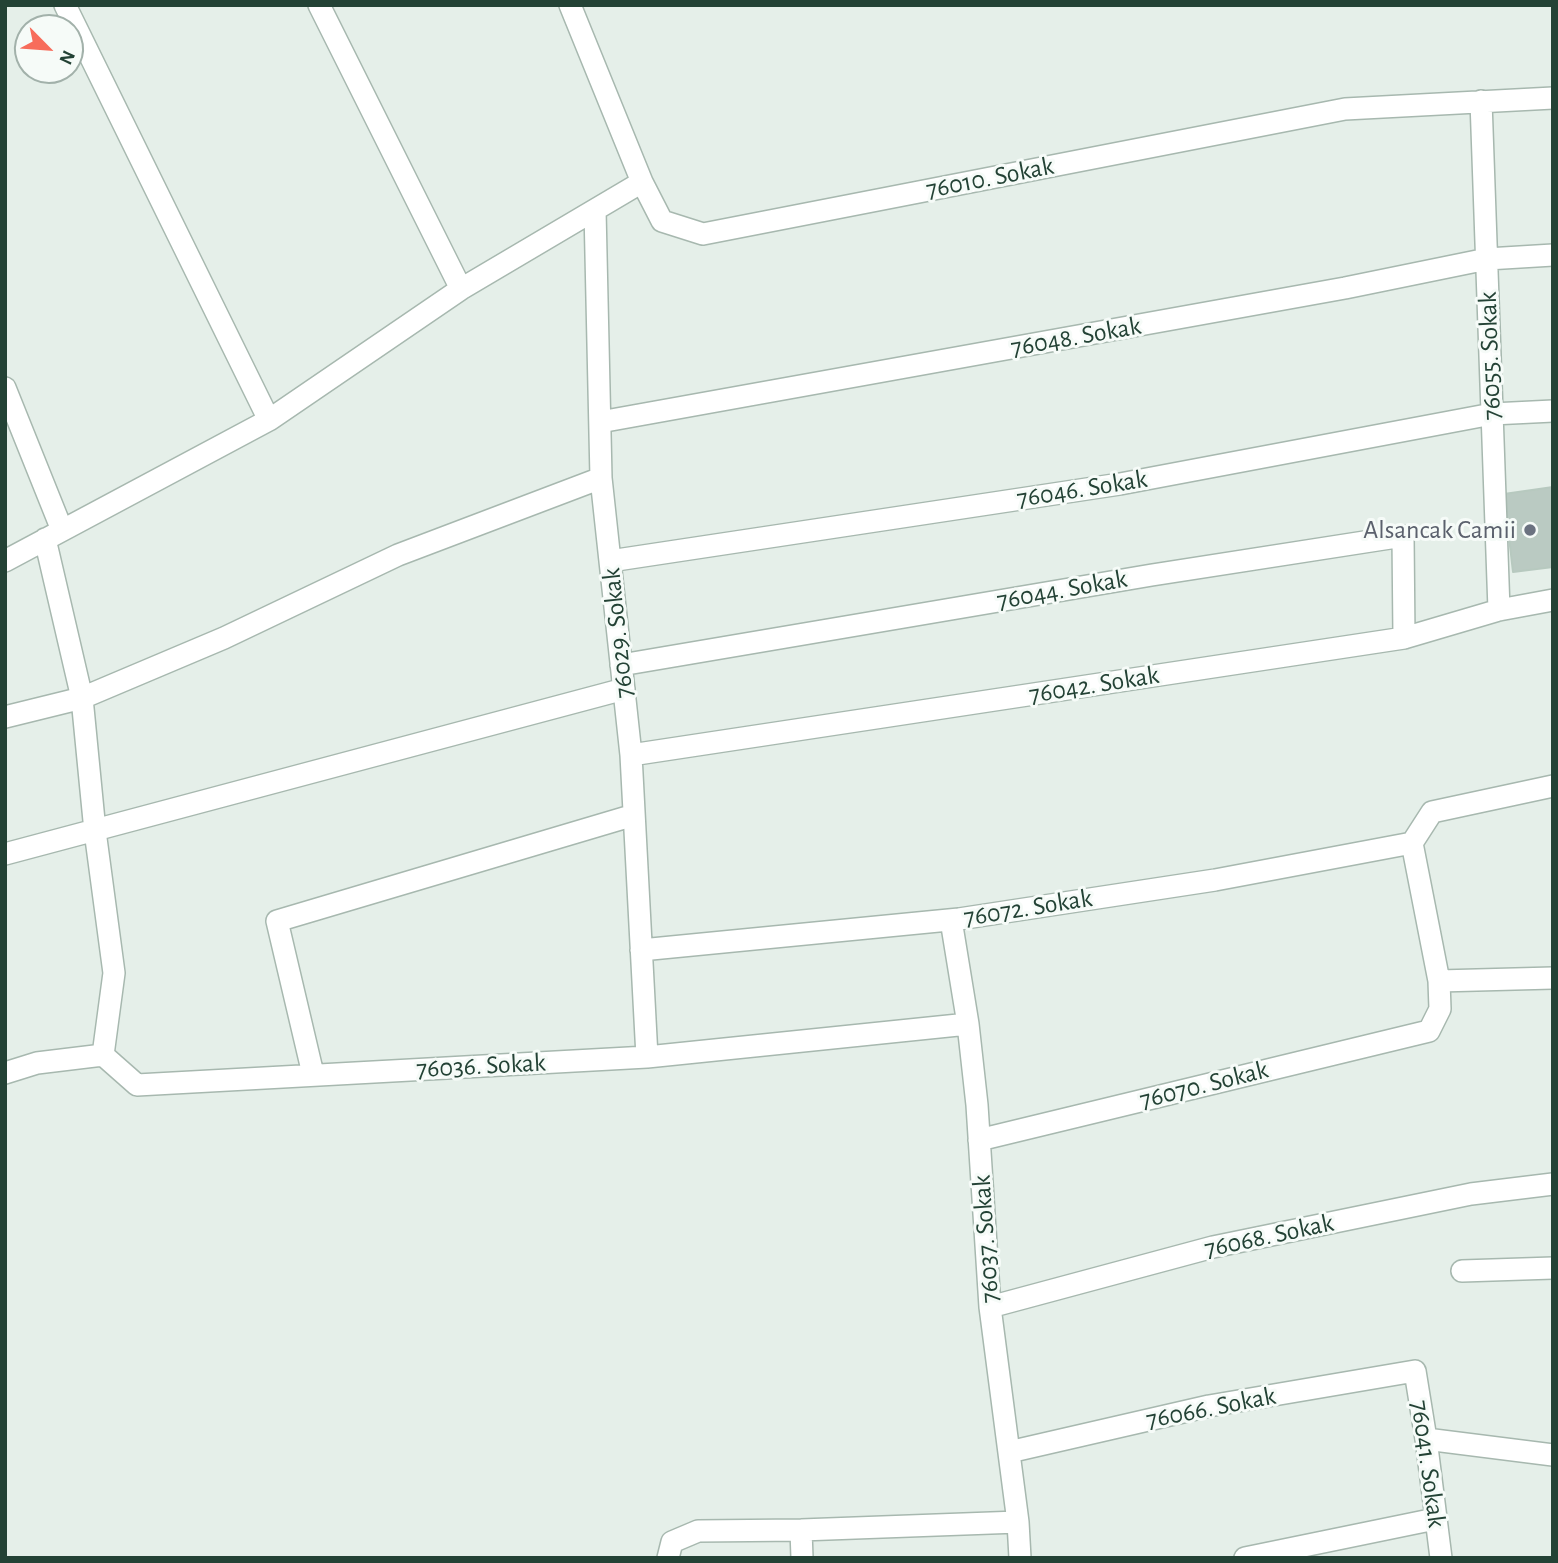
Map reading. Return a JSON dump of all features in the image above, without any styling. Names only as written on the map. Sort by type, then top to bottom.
[{"type":"street","points":[[65,5],[269,420]]},
{"type":"street","points":[[319,5],[461,289]]},
{"type":"street","name":"76010. Sokak","points":[[570,5],[642,182],[662,221],[703,234],[1345,109],[1553,98]]},
{"type":"street","name":"76055. Sokak","points":[[1481,101],[1499,610]]},
{"type":"street","points":[[5,561],[269,420],[461,289],[642,182]]},
{"type":"street","name":"76029. Sokak","points":[[595,210],[601,478],[631,755],[646,1057]]},
{"type":"street","name":"76048. Sokak","points":[[600,422],[1345,288],[1487,259],[1553,255]]},
{"type":"street","points":[[5,388],[53,534],[82,698],[95,831],[114,973],[103,1055],[37,1063],[5,1073]]},
{"type":"street","name":"76046. Sokak","points":[[610,561],[1120,484],[1492,414],[1553,411]]},
{"type":"street","points":[[5,717],[82,698],[224,638],[398,555],[601,478]]},
{"type":"street","name":"76044. Sokak","points":[[621,665],[1152,575],[1403,536],[1404,638]]},
{"type":"street","name":"76042. Sokak","points":[[631,755],[1404,638],[1499,610],[1553,600]]},
{"type":"street","points":[[5,854],[624,689]]},
{"type":"street","points":[[1553,786],[1432,812],[1412,844],[1439,981],[1553,978]]},
{"type":"street","points":[[313,1074],[277,921],[634,815]]},
{"type":"street","name":"76072. Sokak","points":[[641,950],[951,920],[1215,880],[1412,844]]},
{"type":"street","name":"76037. Sokak","points":[[951,920],[968,1024],[990,1307],[1018,1522],[1020,1558]]},
{"type":"street","name":"76070. Sokak","points":[[979,1140],[1429,1031],[1440,1009],[1439,981]]},
{"type":"street","name":"76036. Sokak","points":[[103,1055],[137,1085],[646,1057],[968,1024]]},
{"type":"street","name":"76068. Sokak","points":[[990,1307],[1213,1247],[1471,1194],[1553,1184]]},
{"type":"street","points":[[1462,1271],[1553,1268]]},
{"type":"street","name":"76066. Sokak","points":[[1009,1452],[1209,1406],[1415,1371]]},
{"type":"street","name":"76041. Sokak","points":[[1415,1371],[1441,1558]]},
{"type":"street","points":[[1426,1439],[1553,1455]]},
{"type":"street","points":[[1245,1558],[1435,1519]]},
{"type":"street","points":[[670,1550],[698,1531],[1018,1522]]},
{"type":"street","points":[[801,1530],[802,1558]]},
{"type":"building","name":"Alsancak Camii","points":[[1553,487],[1553,567],[1513,572],[1504,494]]},
{"type":"place","name":"Alsancak Camii","points":[[1530,530]]}]
